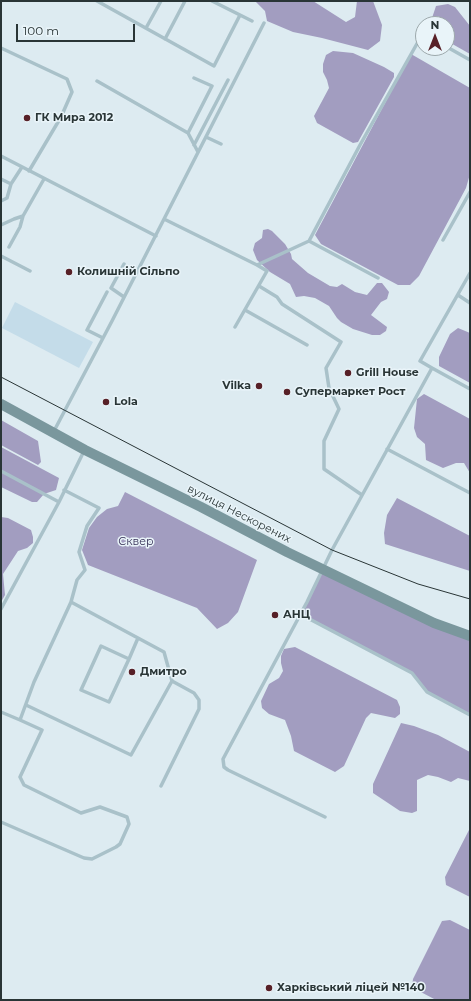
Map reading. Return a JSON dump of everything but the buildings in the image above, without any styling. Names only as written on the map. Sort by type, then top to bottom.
[{"type":"main road","name":"вулиця Нескорених","points":[[1,404],[85,450],[201,507],[278,548],[434,623],[470,636]]},
{"type":"lane","points":[[97,1],[214,66],[240,16]]},
{"type":"lane","points":[[146,28],[161,1]]},
{"type":"lane","points":[[165,39],[185,1]]},
{"type":"lane","points":[[212,1],[252,22]]},
{"type":"lane","points":[[53,432],[156,236],[264,22]]},
{"type":"lane","points":[[257,266],[309,241],[360,145],[415,47]]},
{"type":"lane","points":[[1,48],[67,80],[72,92],[61,117],[29,170]]},
{"type":"lane","points":[[455,52],[470,60]]},
{"type":"lane","points":[[188,133],[212,86],[194,78]]},
{"type":"lane","points":[[194,145],[228,80]]},
{"type":"lane","points":[[97,81],[188,133],[198,152]]},
{"type":"lane","points":[[206,137],[221,144]]},
{"type":"lane","points":[[1,156],[156,236]]},
{"type":"lane","points":[[1,201],[7,198],[11,184],[22,167]]},
{"type":"lane","points":[[1,178],[11,184]]},
{"type":"lane","points":[[9,247],[20,228],[23,216],[44,179]]},
{"type":"lane","points":[[443,240],[470,192]]},
{"type":"lane","points":[[1,225],[23,216]]},
{"type":"lane","points":[[164,219],[267,271],[235,327]]},
{"type":"lane","points":[[309,241],[378,278]]},
{"type":"lane","points":[[1,256],[30,271]]},
{"type":"lane","points":[[124,264],[112,288],[124,297]]},
{"type":"lane","points":[[470,273],[420,361],[470,389]]},
{"type":"lane","points":[[259,286],[277,297],[282,304],[341,342],[326,368],[329,388],[339,409],[324,441],[324,469],[362,495]]},
{"type":"lane","points":[[103,338],[87,330],[107,292]]},
{"type":"lane","points":[[458,295],[470,303]]},
{"type":"lane","points":[[245,310],[307,345]]},
{"type":"lane","points":[[324,817],[228,770],[223,764],[223,759],[362,495],[432,368]]},
{"type":"lane","points":[[387,449],[470,494]]},
{"type":"lane","points":[[1,609],[59,502],[85,450]]},
{"type":"lane","points":[[1,471],[59,502]]},
{"type":"lane","points":[[20,720],[34,682],[71,602],[77,580],[85,570],[79,552],[87,526],[99,508],[64,490]]},
{"type":"lane","points":[[26,705],[131,754],[172,681],[164,652],[71,602]]},
{"type":"lane","points":[[300,614],[412,673],[427,692],[470,715]]},
{"type":"lane","points":[[129,659],[101,646],[81,690],[109,702],[129,659],[138,638]]},
{"type":"lane","points":[[161,786],[200,705],[199,700],[194,693],[172,681]]},
{"type":"lane","points":[[1,712],[42,730],[20,777],[24,785],[80,813],[100,807],[127,817],[129,824],[120,844],[92,859],[84,858],[1,822]]},
{"type":"green space","points":[[255,1],[313,1],[346,22],[355,17],[357,1],[373,1],[382,25],[380,41],[368,50],[293,32],[267,21],[265,11]]},
{"type":"green space","points":[[448,4],[455,7],[470,26],[470,54],[455,46],[455,16],[433,16],[436,6]]},
{"type":"green space","points":[[333,51],[353,53],[394,73],[394,77],[358,142],[353,143],[317,123],[314,116],[329,88],[323,72],[323,64],[326,55]]},
{"type":"green space","points":[[411,54],[470,88],[470,174],[466,188],[419,276],[410,285],[398,285],[321,244],[315,235]]},
{"type":"green space","points":[[268,229],[285,244],[291,254],[292,259],[308,273],[330,286],[337,287],[342,284],[355,292],[367,295],[377,283],[382,283],[389,292],[387,299],[381,302],[371,315],[387,327],[386,331],[380,335],[372,335],[353,329],[341,322],[329,306],[315,298],[304,296],[296,297],[290,284],[270,272],[257,260],[253,250],[255,243],[262,238],[263,230]]},
{"type":"green space","points":[[458,328],[470,333],[470,383],[439,366],[439,357],[450,334]]},
{"type":"green space","points":[[424,394],[470,419],[470,473],[464,463],[456,463],[443,468],[426,460],[425,444],[417,437],[414,428],[417,399]]},
{"type":"green space","points":[[1,420],[38,441],[41,462],[38,465],[1,445]]},
{"type":"green space","points":[[1,447],[59,478],[56,490],[44,494],[37,502],[32,502],[1,487]]},
{"type":"green space","name":"Сквер","points":[[125,492],[257,560],[238,612],[228,623],[217,629],[197,608],[88,565],[82,550],[89,528],[97,517],[107,509],[118,506]]},
{"type":"green space","points":[[397,498],[470,536],[470,571],[385,544],[384,533],[387,515]]},
{"type":"green space","points":[[1,517],[8,518],[31,530],[33,543],[27,548],[18,551],[3,574],[5,595],[1,602]]},
{"type":"green space","points":[[323,570],[470,636],[470,715],[427,692],[412,673],[300,614]]},
{"type":"green space","points":[[295,647],[397,700],[400,707],[400,714],[395,718],[371,713],[366,718],[344,766],[335,772],[294,751],[291,736],[285,720],[269,714],[262,708],[261,701],[269,684],[279,678],[283,671],[281,656],[284,649]]},
{"type":"green space","points":[[401,723],[438,735],[470,752],[470,781],[458,778],[451,782],[428,775],[417,780],[417,811],[412,813],[400,811],[373,793],[373,784]]},
{"type":"green space","points":[[470,828],[470,897],[446,885],[445,877]]},
{"type":"green space","points":[[450,920],[470,930],[470,1000],[436,1000],[412,986],[413,979],[442,921]]},
{"type":"shaded area","points":[[15,302],[93,342],[79,368],[2,328]]},
{"type":"tram line","points":[[1,377],[332,550],[418,584],[470,599]]},
{"type":"place","name":"ГК Мира 2012","points":[[27,118]]},
{"type":"place","name":"Колишній Сільпо","points":[[69,272]]},
{"type":"place","name":"Grill House","points":[[348,373]]},
{"type":"place","name":"Vilka","points":[[259,386]]},
{"type":"place","name":"Супермаркет Рост","points":[[287,392]]},
{"type":"place","name":"Lola","points":[[106,402]]},
{"type":"place","name":"АНЦ","points":[[275,615]]},
{"type":"place","name":"Дмитро","points":[[132,672]]},
{"type":"place","name":"Харківський ліцей №140","points":[[269,988]]}]
